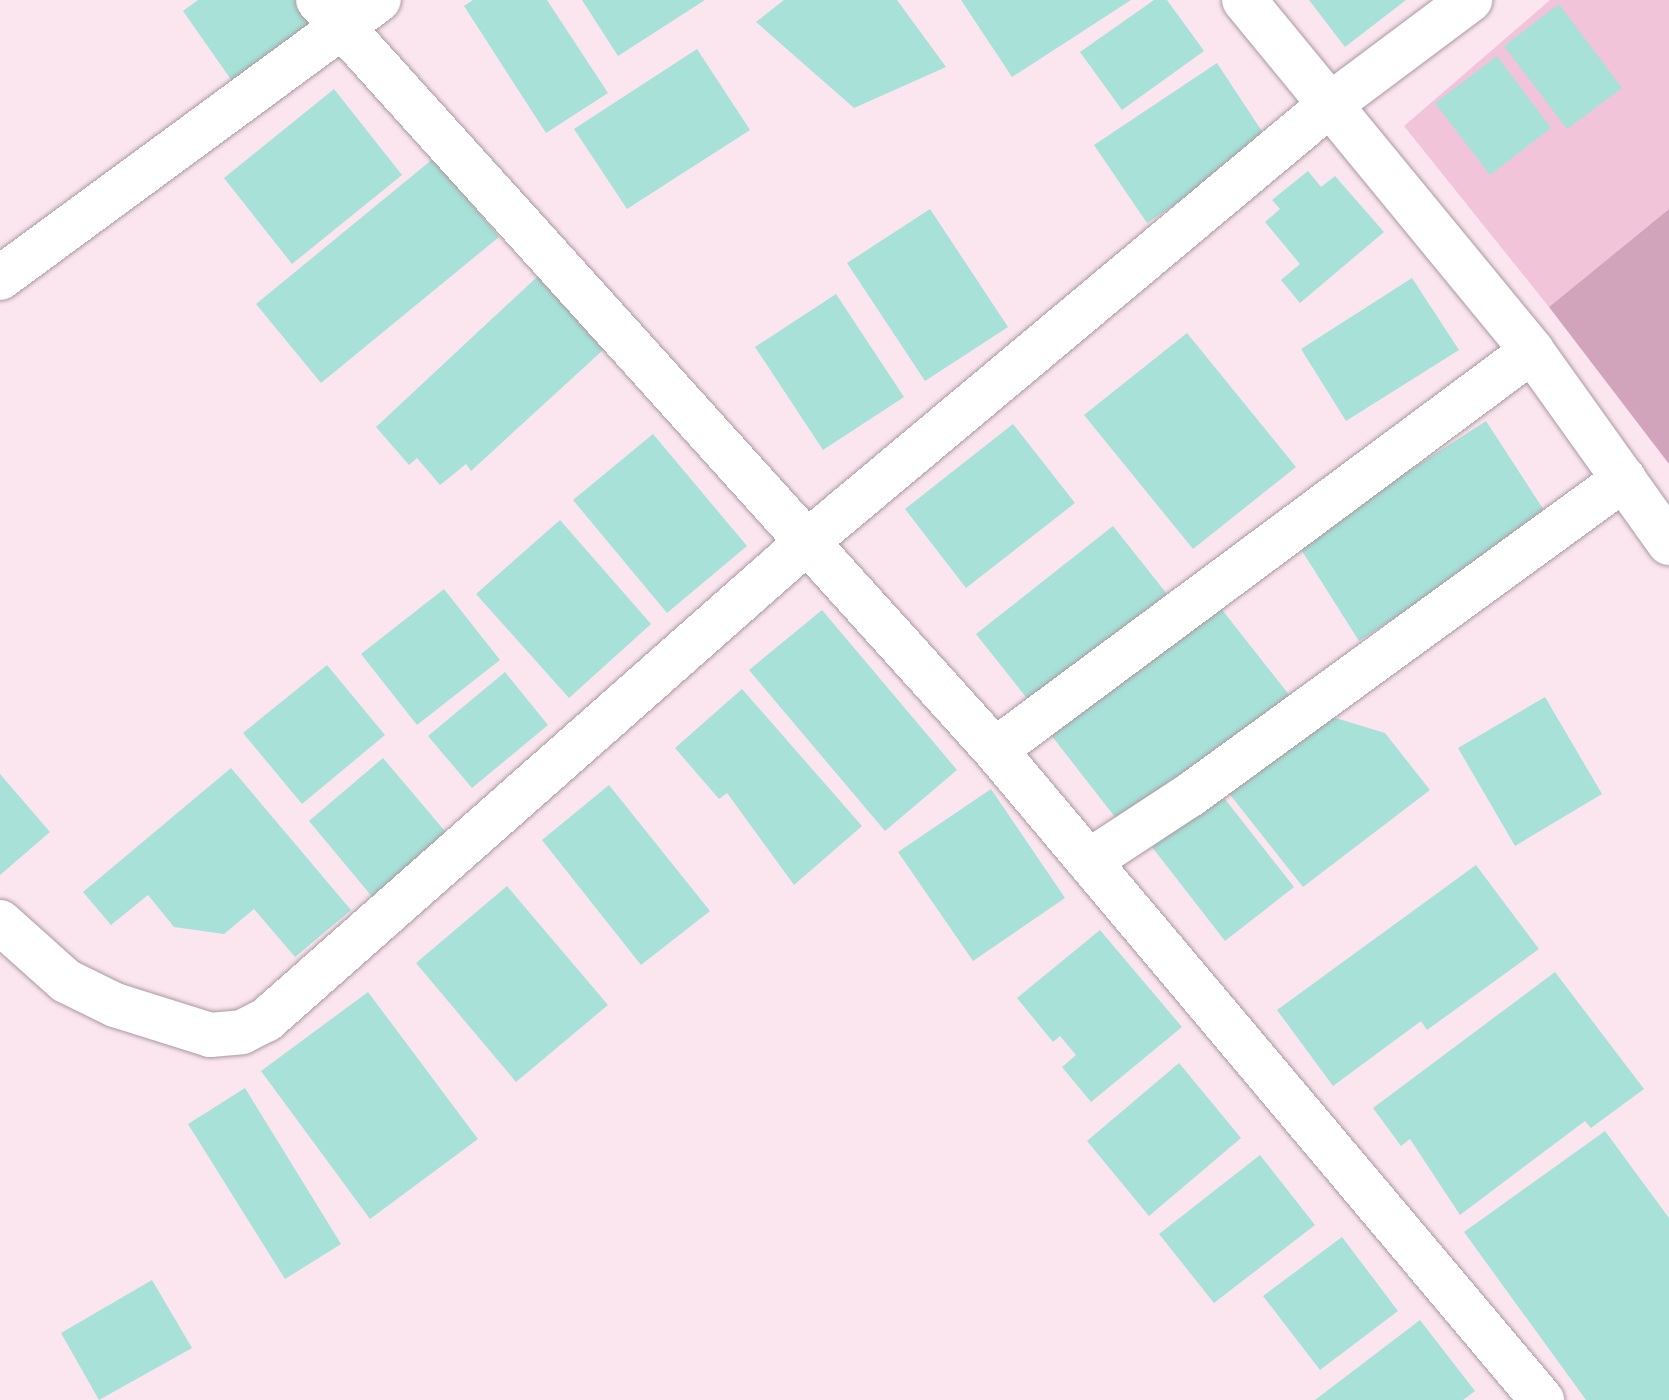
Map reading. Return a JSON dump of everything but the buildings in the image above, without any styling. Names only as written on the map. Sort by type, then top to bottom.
[{"type":"street","points":[[0,278],[328,14],[379,0]]},
{"type":"street","points":[[1244,0],[1327,107],[1532,351],[1669,543]]},
{"type":"street","points":[[0,922],[66,981],[115,1005],[210,1035],[242,1032],[266,1020],[807,542],[1327,107],[1470,0]]},
{"type":"street","points":[[328,14],[995,750],[1542,1400]]},
{"type":"street","points":[[995,750],[1532,351]]},
{"type":"street","points":[[1089,861],[1190,795],[1624,479]]},
{"type":"shaded area","points":[[1550,0],[1669,0],[1669,209],[1549,307],[1404,126]]},
{"type":"shaded area","points":[[1669,209],[1669,464],[1549,307]]}]
